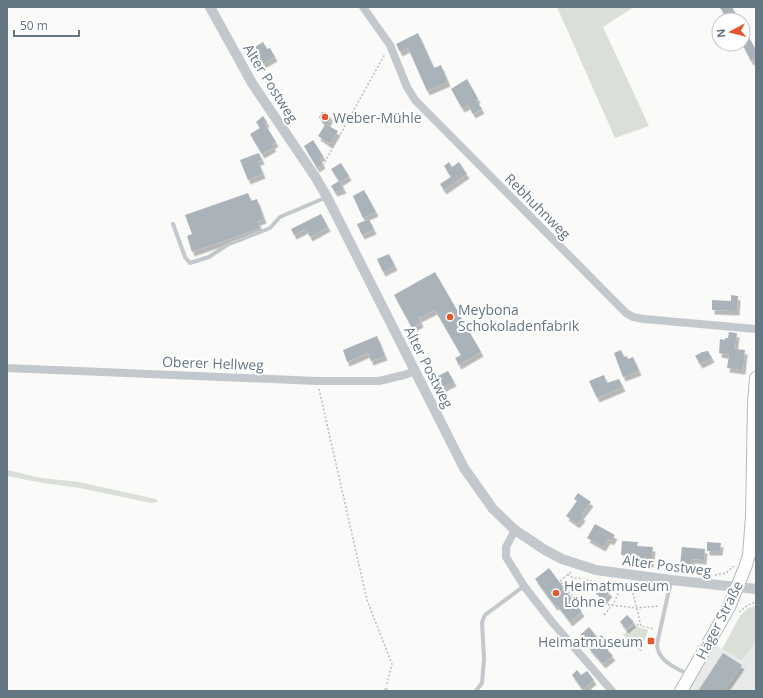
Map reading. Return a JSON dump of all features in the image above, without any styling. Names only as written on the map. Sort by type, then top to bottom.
[{"type":"main road","name":"Häger Straße","points":[[681,691],[729,607],[746,565],[751,537],[754,403],[756,378]]},
{"type":"street","name":"Alter Postweg","points":[[210,7],[252,82],[327,197],[464,468],[493,509],[515,530],[545,550],[562,559],[596,570],[756,589]]},
{"type":"street","name":"Rebhuhnweg","points":[[363,7],[390,46],[407,87],[415,100],[626,313],[633,317],[644,319],[756,329]]},
{"type":"street","name":"Oberer Hellweg","points":[[7,368],[317,381],[379,381],[416,371]]},
{"type":"street","points":[[515,530],[506,547],[506,556],[524,586],[552,622],[612,691]]},
{"type":"lane","points":[[173,224],[185,257],[190,263],[209,257],[227,245],[270,228],[280,217],[327,197]]},
{"type":"lane","points":[[671,580],[657,644],[657,651],[673,667],[690,675]]},
{"type":"lane","points":[[476,691],[482,683],[484,659],[482,622],[485,614],[524,586]]},
{"type":"path","points":[[316,178],[331,154],[390,46]]},
{"type":"path","points":[[317,381],[366,600],[392,664],[386,690]]},
{"type":"path","points":[[574,563],[571,571],[560,581],[576,601],[636,608],[659,606],[665,607]]},
{"type":"path","points":[[711,576],[726,573],[736,564],[746,565]]},
{"type":"path","points":[[568,574],[571,577],[598,582],[619,594]]},
{"type":"path","points":[[604,615],[616,600],[625,574]]},
{"type":"path","points":[[625,574],[630,583],[640,626]]},
{"type":"path","points":[[630,627],[634,624],[660,630]]},
{"type":"shaded area","points":[[557,7],[634,7],[603,27],[649,126],[615,138]]},
{"type":"shaded area","points":[[7,470],[42,478],[79,482],[156,499],[158,502],[151,503],[80,488],[7,476]]},
{"type":"shaded area","points":[[756,606],[756,641],[742,661],[722,649],[740,616],[748,608]]},
{"type":"shaded area","points":[[634,626],[648,630],[641,652],[623,635]]},
{"type":"shaded area","points":[[756,641],[756,691],[687,691],[715,645],[742,661]]},
{"type":"building","points":[[719,7],[732,7],[735,12],[723,12]]},
{"type":"building","points":[[418,33],[434,68],[441,65],[448,82],[427,91],[408,48],[400,52],[396,44]]},
{"type":"building","points":[[751,41],[756,50],[756,58],[751,61],[746,52],[751,52]]},
{"type":"building","points":[[263,42],[267,49],[270,48],[275,57],[259,66],[254,57],[259,54],[255,47]]},
{"type":"building","points":[[467,79],[478,99],[476,100],[482,109],[473,114],[468,105],[462,108],[451,89]]},
{"type":"building","points":[[322,112],[329,114],[330,118],[327,125],[338,131],[330,144],[318,136],[325,125],[319,117]]},
{"type":"building","points":[[263,116],[267,122],[265,124],[276,142],[272,145],[274,147],[262,154],[250,134],[260,128],[256,122]]},
{"type":"building","points":[[313,140],[323,156],[319,158],[323,164],[317,168],[304,146]]},
{"type":"building","points":[[259,153],[262,160],[258,161],[263,174],[248,180],[240,160]]},
{"type":"building","points":[[449,162],[452,167],[459,162],[467,174],[444,190],[440,184],[451,177],[444,166]]},
{"type":"building","points":[[341,163],[349,176],[340,182],[344,189],[335,192],[331,186],[339,181],[331,169]]},
{"type":"building","points":[[364,190],[376,212],[363,218],[353,196]]},
{"type":"building","points":[[248,193],[251,201],[257,199],[264,219],[258,221],[260,228],[192,252],[187,236],[192,234],[185,215]]},
{"type":"building","points":[[321,214],[328,227],[310,237],[306,229],[294,235],[291,229]]},
{"type":"building","points":[[369,219],[374,230],[362,235],[357,224]]},
{"type":"building","points":[[389,254],[395,266],[383,272],[377,259]]},
{"type":"building","name":"Meybona Schokoladenfabrik","points":[[435,272],[481,352],[459,365],[455,358],[461,355],[435,310],[419,318],[421,323],[412,328],[394,295]]},
{"type":"building","points":[[731,295],[738,296],[737,311],[712,310],[712,300],[731,301]]},
{"type":"building","points":[[729,332],[737,333],[735,349],[745,350],[743,370],[727,368],[729,355],[719,353],[720,339],[725,340],[725,338],[728,338]]},
{"type":"building","points":[[377,336],[385,356],[371,361],[368,353],[347,362],[343,350]]},
{"type":"building","points":[[621,350],[624,357],[627,356],[628,359],[633,357],[639,371],[623,377],[614,353]]},
{"type":"building","points":[[708,351],[712,358],[700,364],[695,356],[702,352]]},
{"type":"building","points":[[448,371],[454,382],[440,389],[434,378]]},
{"type":"building","points":[[604,375],[607,383],[619,379],[623,387],[597,398],[589,381]]},
{"type":"building","points":[[578,493],[591,502],[581,515],[583,517],[577,524],[566,516],[577,501],[574,499]]},
{"type":"building","points":[[595,524],[615,535],[611,541],[608,539],[603,547],[587,538]]},
{"type":"building","points":[[622,541],[638,542],[637,546],[653,547],[651,563],[636,561],[636,556],[621,555]]},
{"type":"building","points":[[707,542],[721,543],[720,551],[707,551]]},
{"type":"building","points":[[682,547],[705,549],[704,560],[692,559],[691,566],[680,565]]},
{"type":"building","name":"Heimatmuseum Löhne","points":[[549,568],[582,612],[570,622],[557,605],[555,606],[535,579]]},
{"type":"building","points":[[601,586],[610,592],[604,600],[596,594]]},
{"type":"building","points":[[627,615],[634,622],[626,629],[620,622]]},
{"type":"building","points":[[589,627],[598,638],[601,635],[609,642],[604,646],[613,656],[603,664],[580,635]]},
{"type":"building","points":[[723,653],[742,665],[724,691],[698,691]]},
{"type":"building","points":[[577,670],[581,675],[587,671],[594,680],[583,690],[572,675]]},
{"type":"place","name":"Weber-Mühle","points":[[325,117]]},
{"type":"place","name":"Meybona Schokoladenfabrik","points":[[450,317]]},
{"type":"place","name":"Heimatmuseum Löhne","points":[[556,593]]},
{"type":"place","name":"Heimatmuseum","points":[[651,641]]}]
